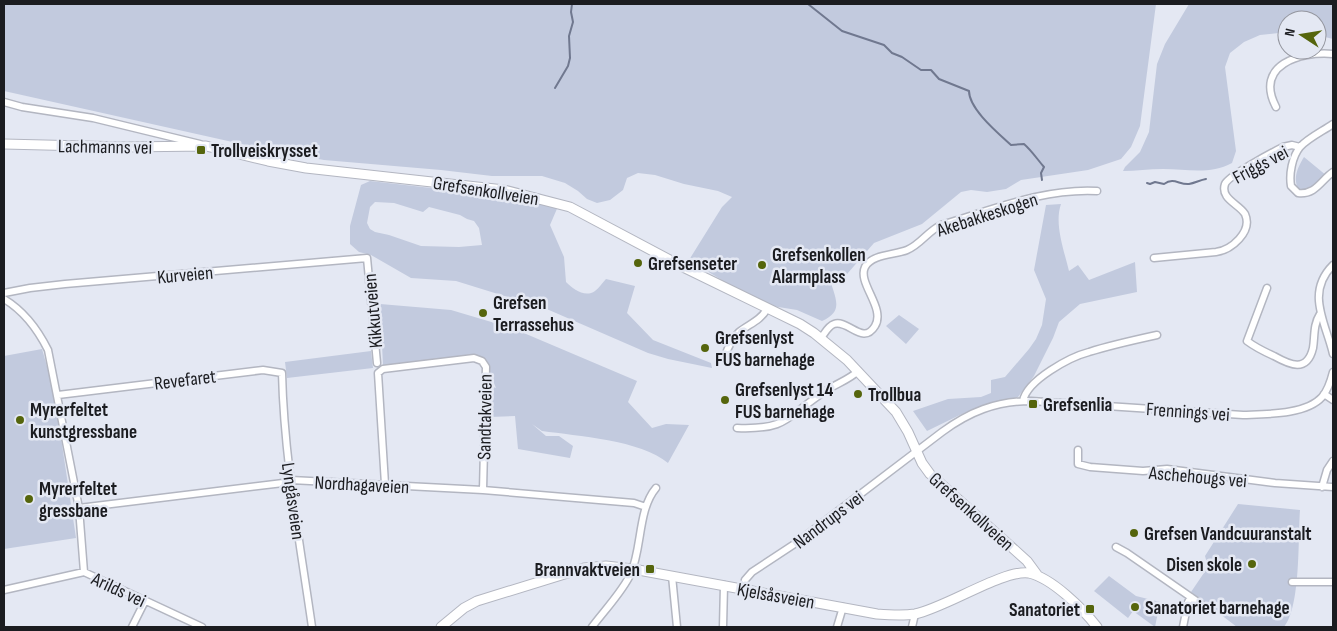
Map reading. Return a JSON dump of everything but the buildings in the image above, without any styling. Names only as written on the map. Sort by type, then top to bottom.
[{"type":"street","points":[[1276,107],[1269,89],[1276,71],[1298,56],[1320,53],[1333,54]]},
{"type":"street","points":[[4,102],[22,107],[78,115],[182,143]]},
{"type":"street","points":[[1333,124],[1300,147],[1290,175],[1290,186],[1300,194],[1312,191],[1333,172]]},
{"type":"street","name":"Lachmanns vei","points":[[4,144],[55,146],[182,143],[206,146]]},
{"type":"street","name":"Friggs vei","points":[[1154,258],[1223,251],[1235,244],[1245,228],[1246,218],[1226,196],[1224,187],[1226,182],[1233,175],[1283,146],[1292,145],[1300,147]]},
{"type":"street","name":"Grefsenkollveien","points":[[206,146],[306,168],[504,190],[557,203],[580,212],[669,260],[800,324],[821,338],[858,371],[896,412],[922,463],[930,474],[1027,561],[1038,576]]},
{"type":"street","name":"Akebakkeskogen","points":[[821,338],[828,329],[836,324],[843,324],[861,334],[868,333],[875,327],[877,314],[864,276],[868,263],[908,250],[932,230],[942,225],[1043,195],[1097,191]]},
{"type":"street","name":"Kurveien","points":[[4,293],[65,284],[368,258]]},
{"type":"street","name":"Kikkutveien","points":[[368,258],[377,363]]},
{"type":"street","points":[[1333,265],[1324,277],[1318,297],[1320,314],[1333,354]]},
{"type":"street","points":[[1267,288],[1247,341],[1286,363],[1296,366],[1307,360],[1312,351],[1316,322],[1320,314]]},
{"type":"street","points":[[4,299],[12,304],[28,320],[43,339],[48,350],[79,508],[84,572]]},
{"type":"street","points":[[725,356],[735,337],[744,328],[758,321],[767,309]]},
{"type":"street","points":[[1023,401],[1026,391],[1036,380],[1087,352],[1157,335]]},
{"type":"street","name":"Sandtakveien","points":[[378,373],[384,369],[429,363],[474,358],[482,361],[486,370],[483,490]]},
{"type":"street","name":"Revefaret","points":[[58,395],[263,370],[282,373]]},
{"type":"street","points":[[737,428],[767,428],[787,420],[816,397],[858,371]]},
{"type":"street","points":[[1333,372],[1324,394],[1333,400]]},
{"type":"street","name":"Lyngåsveien","points":[[282,373],[283,412],[291,480],[312,627]]},
{"type":"street","name":"Kikkutveien","points":[[378,373],[385,484]]},
{"type":"street","name":"Frennings vei","points":[[917,451],[955,422],[971,413],[998,404],[1023,401],[1243,415],[1287,412],[1304,408],[1315,403],[1324,394]]},
{"type":"street","name":"Aschehougs vei","points":[[1078,450],[1078,464],[1090,467],[1144,471],[1167,469],[1275,483],[1333,487]]},
{"type":"street","name":"Nandrups vei","points":[[743,589],[746,580],[752,572],[796,544],[917,451]]},
{"type":"street","points":[[1322,487],[1327,470],[1333,461]]},
{"type":"street","name":"Nordhagaveien","points":[[79,508],[283,483],[291,480],[483,490],[634,503],[646,507]]},
{"type":"street","points":[[592,627],[628,579],[633,569],[646,507],[652,492],[656,488]]},
{"type":"street","points":[[1116,547],[1208,609]]},
{"type":"street","name":"Kjelsåsveien","points":[[441,627],[471,604],[490,596],[591,566],[633,569],[877,614],[915,614],[1013,575],[1026,573],[1038,576]]},
{"type":"street","name":"Arilds vei","points":[[4,590],[84,572],[202,627]]},
{"type":"street","points":[[672,576],[676,627]]},
{"type":"street","points":[[1038,576],[1072,600],[1097,627]]},
{"type":"street","points":[[1292,582],[1333,582]]},
{"type":"street","points":[[723,627],[724,585]]},
{"type":"street","points":[[1183,627],[1188,602],[1191,597]]},
{"type":"street","points":[[132,627],[145,601]]},
{"type":"street","points":[[837,627],[842,607]]},
{"type":"street","points":[[912,627],[915,614]]},
{"type":"street","points":[[304,627],[312,627]]},
{"type":"shaded area","points":[[4,4],[1156,4],[1140,126],[1131,147],[1121,159],[1088,170],[1021,180],[1006,189],[987,192],[971,190],[961,192],[922,224],[874,243],[841,281],[831,283],[836,306],[833,314],[822,321],[797,310],[772,306],[738,290],[689,260],[722,207],[732,197],[718,191],[684,184],[655,175],[638,173],[627,178],[623,190],[610,200],[597,203],[587,199],[565,183],[542,176],[492,176],[324,160],[268,150],[4,91]]},
{"type":"shaded area","points":[[1189,4],[1333,4],[1333,39],[1327,38],[1327,10],[1277,10],[1277,33],[1260,35],[1244,42],[1230,53],[1225,67],[1236,151],[1232,163],[1224,167],[1207,170],[1163,169],[1123,171],[1140,152],[1149,132],[1157,64],[1165,44]]},
{"type":"shaded area","points":[[1304,157],[1327,176],[1311,191],[1299,190],[1296,182],[1298,169]]},
{"type":"shaded area","points":[[370,181],[505,194],[559,204],[550,225],[564,257],[566,282],[576,290],[587,294],[595,291],[606,279],[635,286],[627,313],[653,340],[711,363],[712,368],[648,353],[549,310],[456,281],[411,278],[371,255],[359,252],[350,244],[350,226],[361,185]],"holes":[[[375,202],[394,203],[423,212],[429,207],[460,215],[474,221],[479,228],[482,245],[459,247],[421,246],[370,229],[367,223],[370,207]]]},
{"type":"shaded area","points":[[1061,204],[1059,228],[1069,271],[1078,265],[1089,280],[1135,262],[1137,292],[1080,304],[1059,322],[1034,376],[1018,397],[966,412],[927,431],[913,411],[948,399],[981,397],[991,393],[991,380],[1005,377],[1036,339],[1042,325],[1046,299],[1034,270],[1046,205]]},
{"type":"shaded area","points":[[380,304],[451,310],[512,328],[637,381],[628,402],[652,428],[666,424],[689,425],[668,463],[656,455],[625,444],[542,431],[532,424],[546,436],[559,436],[573,446],[570,458],[518,449],[515,416],[489,417],[490,386],[496,388],[483,357],[383,365]]},
{"type":"shaded area","points":[[899,315],[919,329],[906,344],[886,326]]},
{"type":"shaded area","points":[[42,349],[54,391],[76,538],[4,549],[4,356]]},
{"type":"shaded area","points":[[371,351],[373,368],[287,378],[285,362]]},
{"type":"shaded area","name":"Disen skole","points":[[1238,504],[1300,510],[1296,588],[1289,617],[1284,627],[1237,627],[1191,592],[1208,567],[1205,556]]},
{"type":"shaded area","points":[[1109,576],[1136,596],[1160,602],[1155,627],[1133,611],[1128,618],[1094,591]]},
{"type":"waterway","points":[[555,88],[568,66],[570,58],[569,36],[573,22],[572,4]]},
{"type":"waterway","points":[[808,4],[842,31],[884,45],[892,53],[902,57],[921,70],[931,70],[939,79],[969,91],[970,98],[979,113],[992,127],[1011,145],[1024,144],[1044,167],[1041,173],[1042,180]]},
{"type":"waterway","points":[[1147,183],[1164,184],[1174,181],[1189,184],[1206,179]]},
{"type":"place","name":"Trollveiskrysset","points":[[201,150]]},
{"type":"place","name":"Grefsenseter","points":[[638,263]]},
{"type":"place","name":"Grefsenkollen Alarmplass","points":[[762,265]]},
{"type":"place","name":"Grefsen Terrassehus","points":[[483,313]]},
{"type":"place","name":"Grefsenlyst FUS barnehage","points":[[705,348]]},
{"type":"place","name":"Trollbua","points":[[858,394]]},
{"type":"place","name":"Grefsenlyst 14 FUS barnehage","points":[[725,400]]},
{"type":"place","name":"Grefsenlia","points":[[1033,404]]},
{"type":"place","name":"Myrerfeltet kunstgressbane","points":[[20,420]]},
{"type":"place","name":"Myrerfeltet gressbane","points":[[29,499]]},
{"type":"place","name":"Grefsen Vandcuuranstalt","points":[[1134,533]]},
{"type":"place","name":"Disen skole","points":[[1252,564]]},
{"type":"place","name":"Brannvaktveien","points":[[650,569]]},
{"type":"place","name":"Sanatoriet barnehage","points":[[1135,607]]},
{"type":"place","name":"Sanatoriet","points":[[1090,609]]}]
